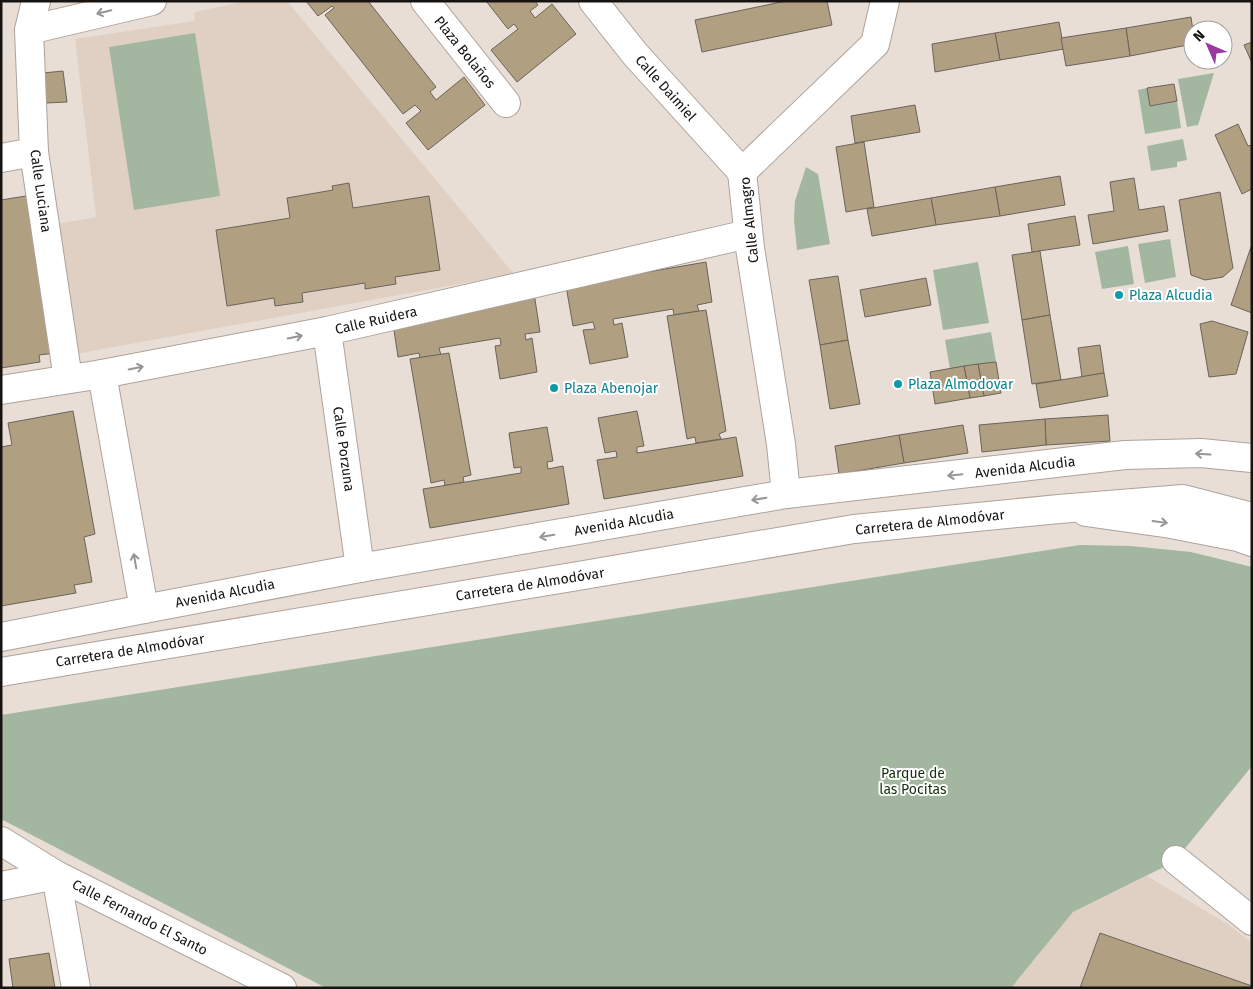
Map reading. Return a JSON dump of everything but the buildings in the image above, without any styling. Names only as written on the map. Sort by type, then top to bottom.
[{"type":"street","name":"Calle Luciana","points":[[36,1],[29,30],[34,152],[68,379]]},
{"type":"street","points":[[29,30],[152,1]]},
{"type":"street","name":"Plaza Bolaños","points":[[424,1],[506,103]]},
{"type":"street","name":"Calle Daimiel","points":[[593,1],[635,54],[742,172]]},
{"type":"street","name":"Calle Almagro","points":[[786,494],[782,444],[748,234],[742,172],[875,44],[885,1]]},
{"type":"street","points":[[1,158],[34,152]]},
{"type":"street","name":"Calle Ruidera","points":[[1,390],[102,374],[327,331],[748,234]]},
{"type":"street","name":"Calle Porzuna","points":[[327,331],[360,568]]},
{"type":"street","points":[[102,374],[144,608]]},
{"type":"street","name":"Avenida Alcudia","points":[[1,637],[360,568],[786,494],[1125,454],[1201,453],[1252,458]]},
{"type":"street","name":"Carretera de Almodóvar","points":[[1,672],[854,529],[1183,499],[1252,517]]},
{"type":"street","name":"Carretera de Almodóvar","points":[[1059,509],[1171,524],[1238,537],[1252,542]]},
{"type":"street","name":"Calle Fernando El Santo","points":[[1,841],[56,875],[282,988]]},
{"type":"street","points":[[1176,860],[1252,921]]},
{"type":"street","points":[[1,886],[56,875],[76,988]]},
{"type":"shaded area","points":[[246,1],[287,1],[514,274],[70,355],[51,225],[96,217],[75,39],[194,21],[195,12]]},
{"type":"shaded area","points":[[1147,876],[1229,925],[1252,943],[1252,988],[1011,988],[1073,912]]},
{"type":"green space","points":[[195,33],[220,196],[134,210],[109,47]]},
{"type":"green space","points":[[1214,73],[1198,125],[1187,127],[1178,79]]},
{"type":"green space","points":[[1147,88],[1150,106],[1177,101],[1181,128],[1145,134],[1138,90]]},
{"type":"green space","points":[[1183,139],[1187,160],[1177,162],[1177,167],[1151,171],[1147,146]]},
{"type":"green space","points":[[806,167],[818,174],[830,244],[797,250],[794,220],[795,201]]},
{"type":"green space","points":[[1170,239],[1176,277],[1145,283],[1138,244]]},
{"type":"green space","points":[[1128,246],[1134,284],[1102,289],[1095,252]]},
{"type":"green space","points":[[978,262],[989,323],[943,330],[933,270]]},
{"type":"green space","points":[[991,332],[996,362],[950,369],[945,340]]},
{"type":"green space","name":"Parque de las Pocitas","points":[[1080,545],[1131,546],[1191,552],[1252,567],[1252,766],[1174,862],[1073,912],[1011,988],[326,988],[1,819],[1,715]]},
{"type":"place","name":"Plaza Alcudia","points":[[1119,295]]},
{"type":"place","name":"Plaza Almodovar","points":[[898,384]]},
{"type":"place","name":"Plaza Abenojar","points":[[554,388]]}]
